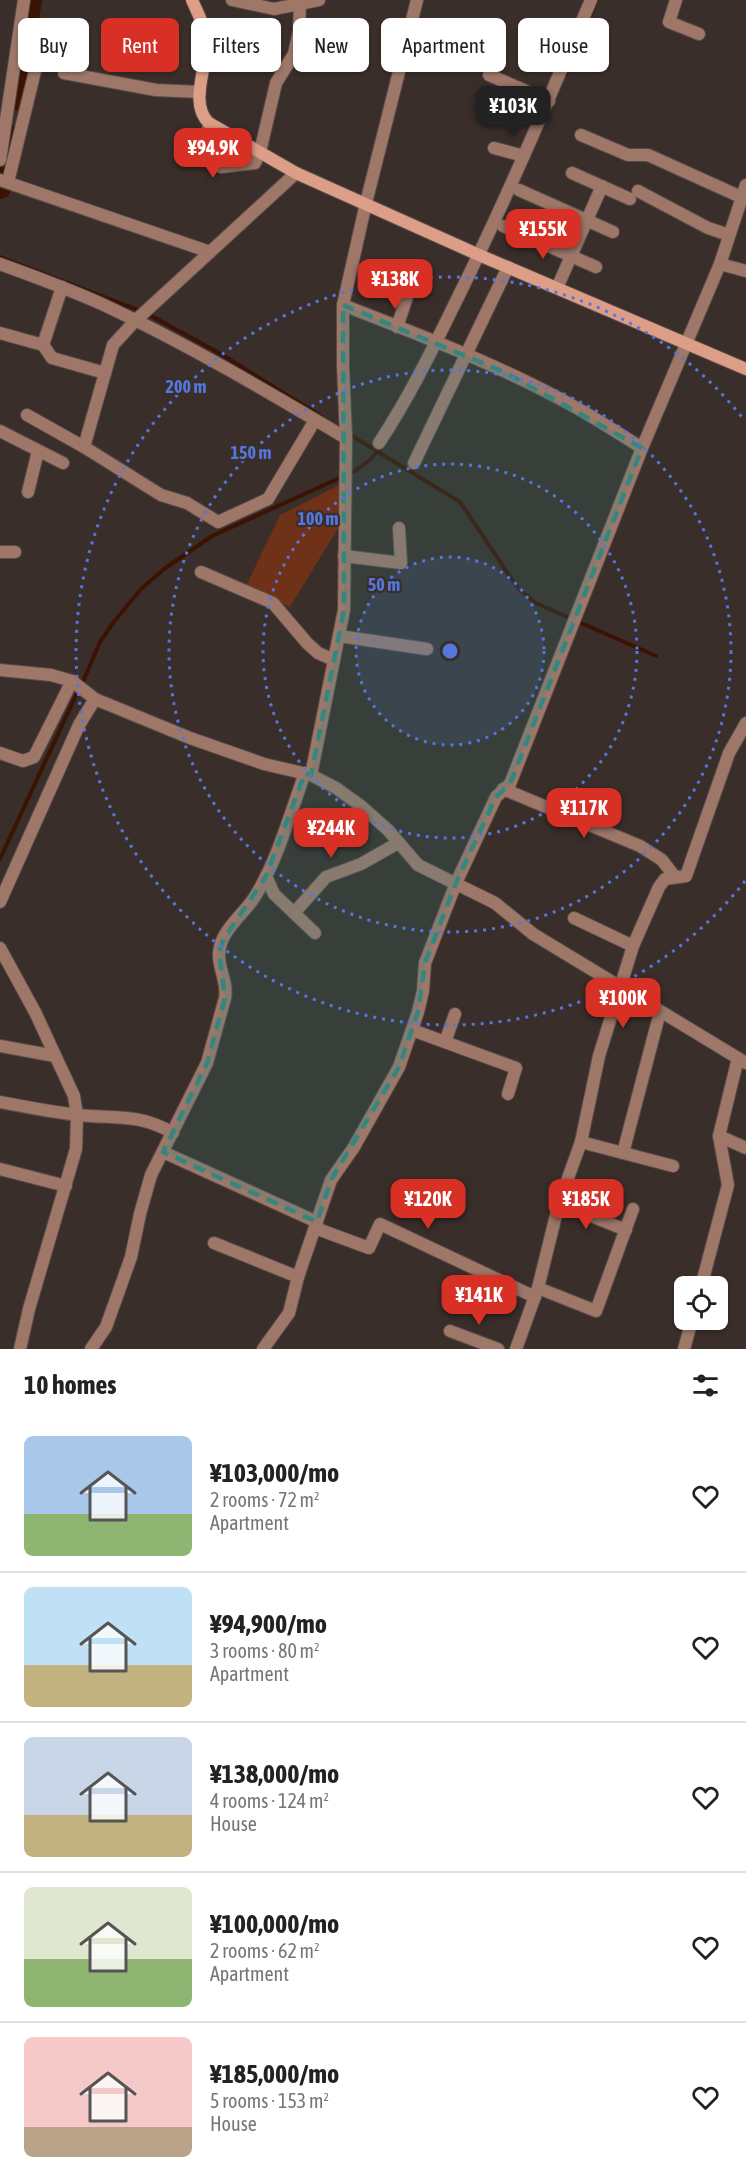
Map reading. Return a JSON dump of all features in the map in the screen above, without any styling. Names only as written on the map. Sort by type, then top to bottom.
[{"type":"street","points":[[0,160],[24,0]]},
{"type":"street","points":[[192,0],[207,39],[200,92],[204,118],[209,123],[296,173],[479,255],[746,369]]},
{"type":"street","points":[[232,0],[274,9],[319,0]]},
{"type":"street","points":[[91,1349],[106,1327],[131,1257],[151,1175],[207,1063],[227,988],[220,965],[219,952],[223,940],[232,924],[253,900],[266,876],[308,774],[344,610],[346,438],[343,305],[417,0]]},
{"type":"street","points":[[380,443],[406,402],[479,255],[549,101],[591,0]]},
{"type":"street","points":[[676,0],[669,22],[699,34]]},
{"type":"street","points":[[209,123],[204,159],[221,166],[255,163],[260,152],[276,83],[294,54],[299,31],[300,4]]},
{"type":"street","points":[[35,72],[4,181],[210,252]]},
{"type":"street","points":[[64,73],[156,90],[200,92]]},
{"type":"street","points":[[489,75],[549,101]]},
{"type":"street","points":[[581,135],[628,155],[648,155],[741,197]]},
{"type":"street","points":[[494,148],[524,156]]},
{"type":"street","points":[[84,447],[113,345],[135,321],[296,173]]},
{"type":"street","points":[[572,173],[602,186],[634,195],[729,235]]},
{"type":"street","points":[[263,1349],[289,1313],[298,1277],[331,1180],[354,1147],[399,1067],[423,991],[425,963],[456,883],[496,797],[510,784],[642,448],[720,264],[746,185]]},
{"type":"street","points":[[557,288],[602,186]]},
{"type":"street","points":[[519,190],[613,232]]},
{"type":"street","points":[[503,226],[596,267]]},
{"type":"street","points":[[0,264],[62,287],[223,365],[346,438]]},
{"type":"street","points":[[720,264],[746,271]]},
{"type":"street","points":[[414,463],[508,267]]},
{"type":"street","points":[[397,327],[412,282]]},
{"type":"street","points":[[43,345],[62,287]]},
{"type":"street","points":[[343,305],[467,355],[574,407],[642,448]]},
{"type":"street","points":[[0,333],[43,345],[52,358],[105,373]]},
{"type":"street","points":[[27,415],[161,495],[187,503],[218,522],[268,499],[315,420]]},
{"type":"street","points":[[0,431],[63,463]]},
{"type":"street","points":[[28,492],[38,451]]},
{"type":"street","points":[[345,556],[401,563],[399,528]]},
{"type":"street","points":[[0,552],[15,552]]},
{"type":"street","points":[[201,572],[273,603],[307,644],[318,654],[334,660]]},
{"type":"street","points":[[339,636],[427,649]]},
{"type":"street","points":[[0,670],[51,675],[72,681],[95,699],[190,738],[264,764],[308,774],[336,788],[388,830],[418,865],[495,903],[533,934],[742,1060],[719,1137],[728,1185],[704,1276]]},
{"type":"street","points":[[0,753],[23,762],[34,757],[72,681]]},
{"type":"street","points":[[0,902],[79,724],[95,699]]},
{"type":"street","points":[[516,1349],[537,1292],[559,1203],[581,1142],[599,1056],[633,946],[659,887],[665,879],[686,876],[729,753],[746,723]]},
{"type":"street","points":[[503,789],[640,846],[663,860],[675,877]]},
{"type":"street","points":[[294,913],[326,877],[361,864],[398,843]]},
{"type":"street","points":[[266,876],[274,894],[315,933]]},
{"type":"street","points":[[574,918],[633,946]]},
{"type":"street","points":[[0,948],[56,1056],[74,1096],[77,1115],[76,1149],[29,1309],[20,1349]]},
{"type":"street","points":[[623,1153],[660,1012]]},
{"type":"street","points":[[445,1042],[455,1014]]},
{"type":"street","points":[[412,1030],[516,1068],[508,1094]]},
{"type":"street","points":[[0,1046],[56,1056]]},
{"type":"street","points":[[0,1102],[77,1115],[132,1118],[155,1122],[172,1133]]},
{"type":"street","points":[[719,1137],[746,1148]]},
{"type":"street","points":[[581,1142],[673,1166]]},
{"type":"street","points":[[163,1152],[369,1248],[380,1224],[537,1292],[596,1311],[633,1209]]},
{"type":"street","points":[[0,1168],[66,1186]]},
{"type":"street","points":[[559,1203],[626,1230]]},
{"type":"street","points":[[214,1243],[298,1277]]},
{"type":"street","points":[[684,1349],[689,1330]]},
{"type":"street","points":[[450,1331],[498,1349]]},
{"type":"highlighted area","points":[[343,305],[504,372],[642,448],[510,784],[496,797],[456,883],[425,963],[418,1012],[399,1067],[331,1180],[317,1222],[163,1152],[207,1063],[225,998],[219,952],[223,940],[266,876],[305,773],[311,775],[344,610]]},
{"type":"shaded area","points":[[339,485],[340,525],[290,607],[246,586],[280,515]]},
{"type":"waterway","points":[[14,100],[31,0]]},
{"type":"waterway","points":[[566,74],[597,0]]},
{"type":"waterway","points":[[0,188],[9,136]]},
{"type":"waterway","points":[[0,257],[141,311]]},
{"type":"waterway","points":[[148,314],[221,354],[322,417]]},
{"type":"waterway","points":[[349,434],[460,502],[519,590],[536,603],[656,656]]},
{"type":"waterway","points":[[82,684],[100,642],[113,623],[141,589],[164,569],[212,536],[355,471],[371,459],[383,445]]},
{"type":"waterway","points":[[0,859],[78,691]]}]
